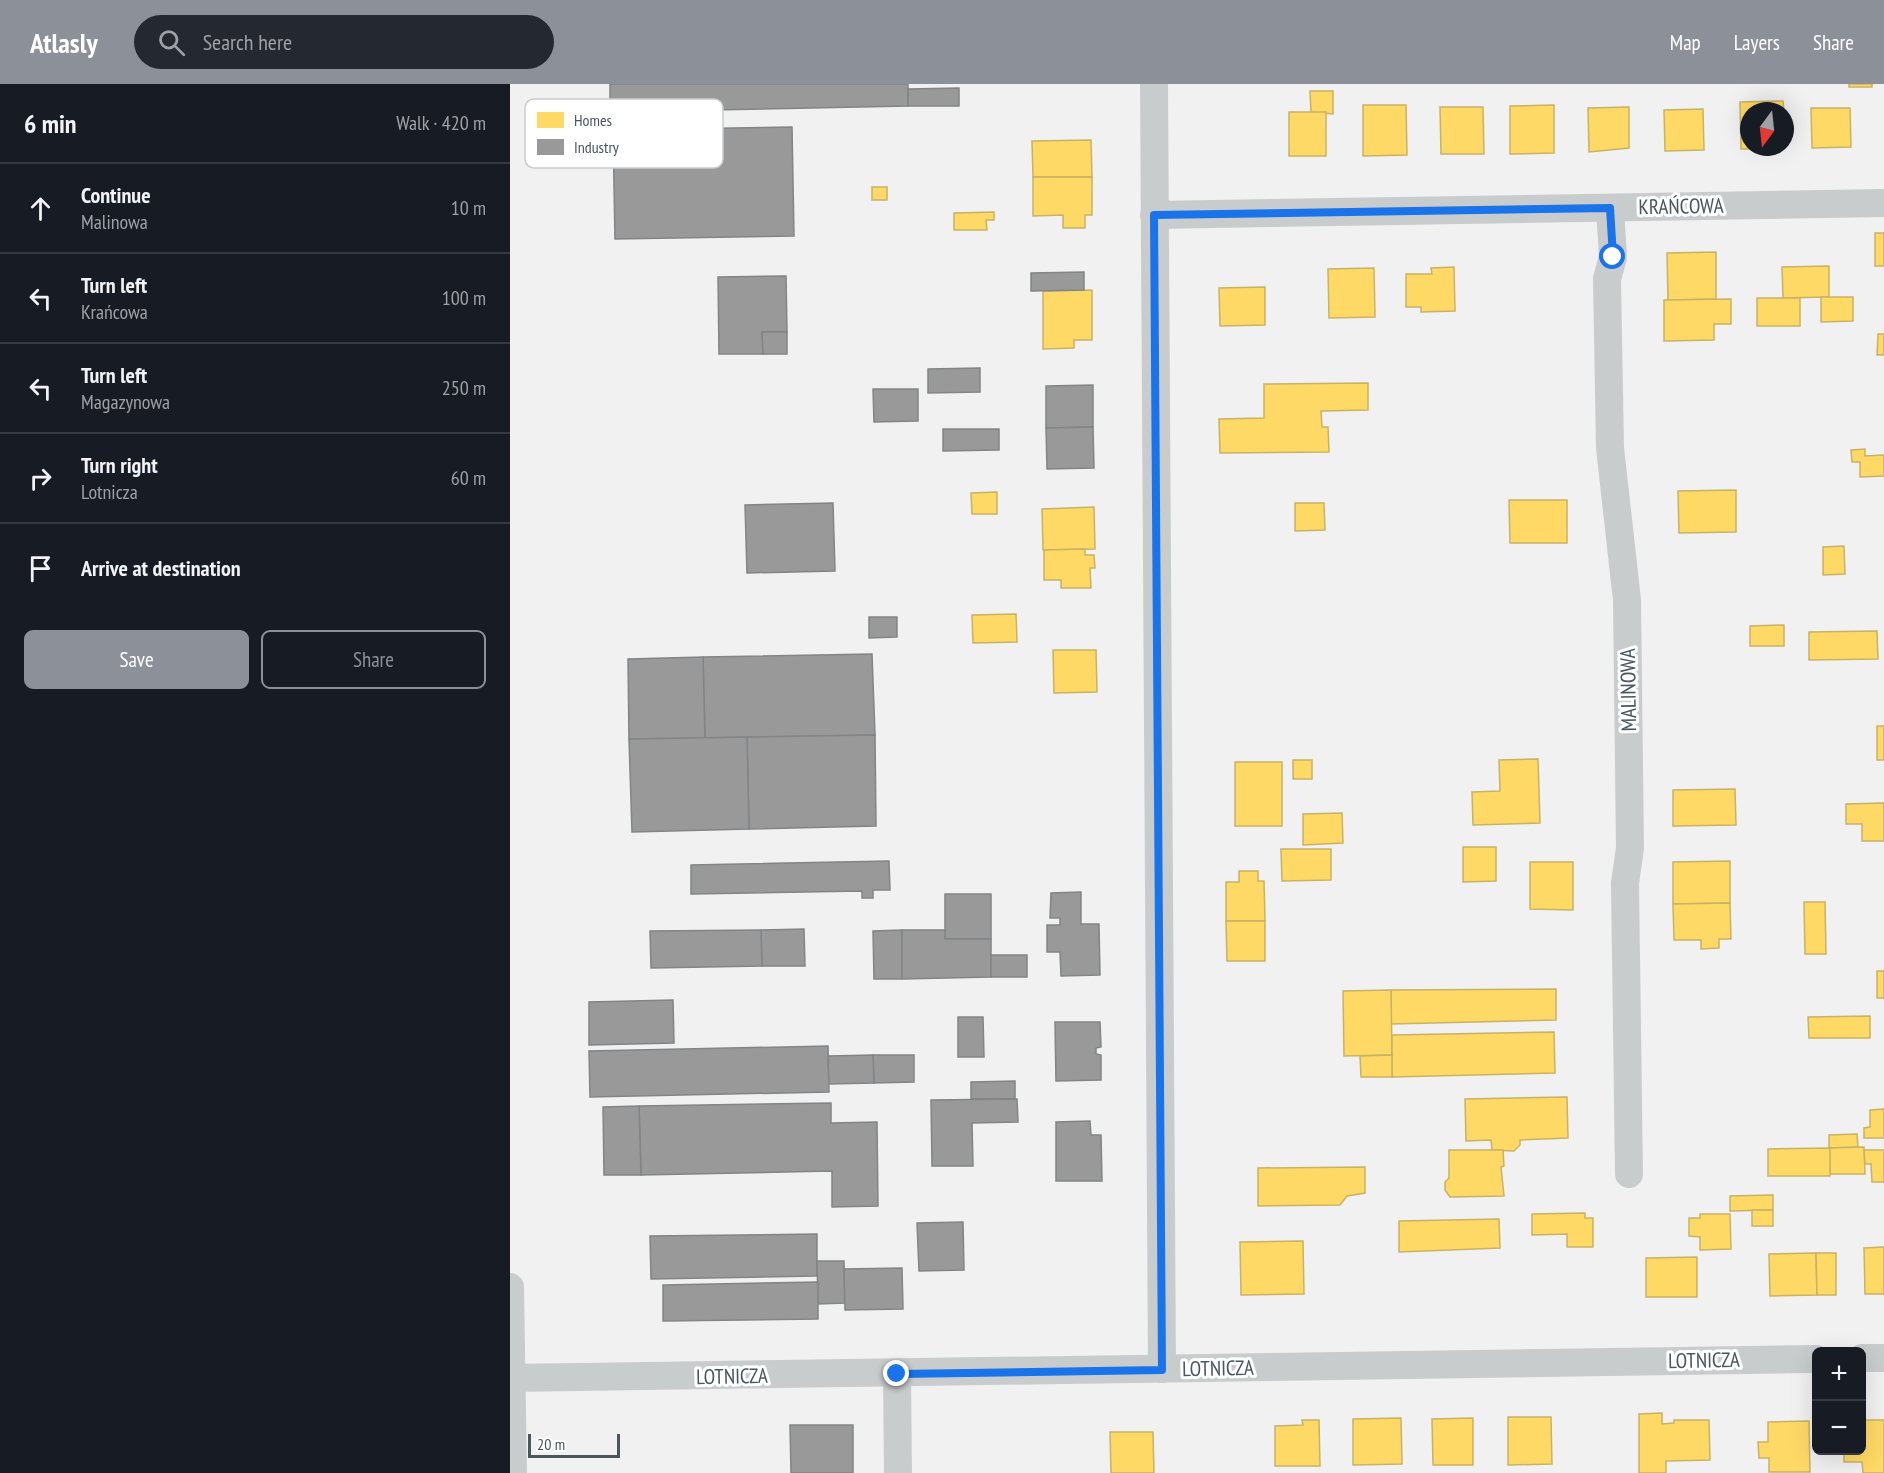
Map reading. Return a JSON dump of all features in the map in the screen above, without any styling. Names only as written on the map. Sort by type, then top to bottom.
[{"type":"street","points":[[1155,84],[1162,1370]]},
{"type":"street","name":"KRAŃCOWA","points":[[1154,215],[1884,203]]},
{"type":"street","name":"MALINOWA","points":[[1610,208],[1613,257],[1607,279],[1610,448],[1627,600],[1630,848],[1625,883],[1629,1174]]},
{"type":"street","points":[[510,1287],[513,1473]]},
{"type":"street","points":[[1866,1358],[1884,1358]]},
{"type":"street","name":"LOTNICZA","points":[[512,1378],[1812,1359]]},
{"type":"street","points":[[897,1374],[898,1473]]},
{"type":"building: Homes","points":[[1849,84],[1872,84],[1872,87],[1849,87]]},
{"type":"building: Homes","points":[[1310,91],[1333,91],[1333,114],[1311,112]]},
{"type":"building: Homes","points":[[1363,105],[1406,105],[1407,155],[1363,156]]},
{"type":"building: Homes","points":[[1554,105],[1554,153],[1510,154],[1510,106]]},
{"type":"building: Homes","points":[[1440,107],[1483,107],[1484,154],[1441,154]]},
{"type":"building: Homes","points":[[1629,107],[1629,148],[1589,152],[1588,108]]},
{"type":"building: Homes","points":[[1811,108],[1850,108],[1851,147],[1812,148]]},
{"type":"building: Homes","points":[[1703,109],[1704,150],[1665,151],[1664,110]]},
{"type":"building: Homes","points":[[1289,112],[1326,112],[1326,156],[1289,156]]},
{"type":"building: Homes","points":[[1091,140],[1092,177],[1033,177],[1032,141]]},
{"type":"building: Homes","points":[[1033,177],[1092,177],[1092,215],[1085,215],[1085,228],[1063,228],[1063,215],[1033,216]]},
{"type":"building: Homes","points":[[872,187],[887,187],[887,200],[872,200]]},
{"type":"building: Homes","points":[[994,212],[994,220],[986,220],[987,230],[954,230],[954,213]]},
{"type":"building: Homes","points":[[1875,233],[1884,233],[1884,266],[1875,266]]},
{"type":"building: Homes","points":[[1716,252],[1716,299],[1668,300],[1667,253]]},
{"type":"building: Homes","points":[[1829,266],[1829,297],[1783,298],[1782,267]]},
{"type":"building: Homes","points":[[1454,267],[1455,311],[1421,312],[1421,307],[1406,307],[1406,274],[1432,274],[1431,268]]},
{"type":"building: Homes","points":[[1374,268],[1375,317],[1329,318],[1328,269]]},
{"type":"building: Homes","points":[[1265,287],[1265,325],[1220,326],[1219,288]]},
{"type":"building: Homes","points":[[1092,290],[1092,340],[1074,340],[1074,348],[1043,349],[1043,291]]},
{"type":"building: Homes","points":[[1821,297],[1853,297],[1853,321],[1821,322]]},
{"type":"building: Homes","points":[[1757,298],[1800,298],[1800,326],[1757,326]]},
{"type":"building: Homes","points":[[1731,299],[1731,324],[1714,324],[1714,340],[1664,341],[1664,300]]},
{"type":"building: Homes","points":[[1878,334],[1884,334],[1884,355],[1877,355]]},
{"type":"building: Homes","points":[[1368,383],[1368,410],[1321,411],[1322,427],[1328,427],[1329,452],[1220,453],[1219,419],[1264,418],[1264,384]]},
{"type":"building: Homes","points":[[1865,449],[1865,456],[1884,455],[1884,476],[1860,477],[1860,462],[1852,462],[1851,450]]},
{"type":"building: Homes","points":[[1736,490],[1736,532],[1679,533],[1678,491]]},
{"type":"building: Homes","points":[[997,492],[997,514],[972,514],[971,493]]},
{"type":"building: Homes","points":[[1509,500],[1567,500],[1567,543],[1510,543]]},
{"type":"building: Homes","points":[[1295,503],[1324,503],[1325,530],[1295,531]]},
{"type":"building: Homes","points":[[1094,507],[1095,549],[1043,550],[1042,509]]},
{"type":"building: Homes","points":[[1844,546],[1845,574],[1823,575],[1823,547]]},
{"type":"building: Homes","points":[[1085,549],[1085,555],[1094,555],[1095,568],[1090,568],[1091,588],[1061,588],[1061,580],[1044,580],[1044,550]]},
{"type":"building: Homes","points":[[1016,614],[1017,642],[973,643],[972,615]]},
{"type":"building: Homes","points":[[1784,625],[1784,646],[1750,646],[1750,626]]},
{"type":"building: Homes","points":[[1877,631],[1878,659],[1809,660],[1809,632]]},
{"type":"building: Homes","points":[[1053,650],[1096,650],[1097,692],[1054,693]]},
{"type":"building: Homes","points":[[1877,726],[1884,726],[1884,760],[1877,760]]},
{"type":"building: Homes","points":[[1538,759],[1540,823],[1473,825],[1472,792],[1500,791],[1499,760]]},
{"type":"building: Homes","points":[[1293,760],[1312,760],[1312,779],[1293,779]]},
{"type":"building: Homes","points":[[1235,762],[1282,762],[1282,826],[1235,826]]},
{"type":"building: Homes","points":[[1735,789],[1736,825],[1673,826],[1673,790]]},
{"type":"building: Homes","points":[[1884,803],[1884,841],[1862,841],[1862,824],[1846,824],[1846,804]]},
{"type":"building: Homes","points":[[1342,813],[1343,843],[1303,845],[1303,814]]},
{"type":"building: Homes","points":[[1463,847],[1496,847],[1496,881],[1463,882]]},
{"type":"building: Homes","points":[[1281,849],[1331,849],[1331,880],[1282,881]]},
{"type":"building: Homes","points":[[1730,861],[1730,903],[1673,904],[1673,862]]},
{"type":"building: Homes","points":[[1530,862],[1573,862],[1573,910],[1530,909]]},
{"type":"building: Homes","points":[[1239,871],[1258,871],[1258,881],[1264,881],[1265,921],[1226,921],[1226,882],[1239,882]]},
{"type":"building: Homes","points":[[1804,902],[1825,902],[1826,954],[1805,954]]},
{"type":"building: Homes","points":[[1730,903],[1731,939],[1719,939],[1719,948],[1701,949],[1701,940],[1674,940],[1673,904]]},
{"type":"building: Homes","points":[[1226,921],[1265,921],[1265,961],[1227,961]]},
{"type":"building: Homes","points":[[1877,971],[1884,971],[1884,998],[1877,998]]},
{"type":"building: Homes","points":[[1556,989],[1556,1020],[1391,1024],[1391,990]]},
{"type":"building: Homes","points":[[1391,990],[1392,1055],[1344,1056],[1343,991]]},
{"type":"building: Homes","points":[[1870,1016],[1870,1038],[1809,1038],[1808,1017]]},
{"type":"building: Homes","points":[[1554,1032],[1555,1073],[1392,1077],[1392,1035]]},
{"type":"building: Homes","points":[[1392,1055],[1392,1077],[1361,1077],[1360,1056]]},
{"type":"building: Homes","points":[[1567,1097],[1568,1138],[1520,1140],[1520,1145],[1514,1151],[1492,1150],[1491,1140],[1466,1141],[1465,1099]]},
{"type":"building: Homes","points":[[1884,1109],[1884,1138],[1864,1138],[1864,1128],[1870,1127],[1870,1110]]},
{"type":"building: Homes","points":[[1857,1134],[1858,1147],[1829,1148],[1829,1135]]},
{"type":"building: Homes","points":[[1864,1147],[1865,1174],[1830,1174],[1829,1148]]},
{"type":"building: Homes","points":[[1830,1148],[1830,1176],[1768,1176],[1768,1149]]},
{"type":"building: Homes","points":[[1449,1150],[1503,1150],[1504,1166],[1501,1167],[1504,1196],[1450,1197],[1445,1190],[1445,1182],[1449,1178]]},
{"type":"building: Homes","points":[[1864,1150],[1884,1150],[1884,1182],[1872,1182],[1871,1164],[1865,1164]]},
{"type":"building: Homes","points":[[1365,1167],[1365,1193],[1347,1196],[1340,1205],[1258,1206],[1258,1168]]},
{"type":"building: Homes","points":[[1773,1195],[1773,1210],[1730,1211],[1730,1196]]},
{"type":"building: Homes","points":[[1752,1210],[1773,1210],[1773,1226],[1752,1226]]},
{"type":"building: Homes","points":[[1585,1213],[1585,1218],[1593,1218],[1593,1247],[1567,1247],[1567,1234],[1532,1235],[1532,1214]]},
{"type":"building: Homes","points":[[1700,1214],[1730,1214],[1731,1249],[1700,1250],[1700,1237],[1689,1236],[1689,1218],[1700,1218]]},
{"type":"building: Homes","points":[[1499,1219],[1500,1248],[1399,1252],[1399,1221]]},
{"type":"building: Homes","points":[[1303,1241],[1304,1294],[1241,1295],[1240,1242]]},
{"type":"building: Homes","points":[[1884,1247],[1884,1294],[1865,1294],[1864,1248]]},
{"type":"building: Homes","points":[[1816,1253],[1817,1295],[1770,1296],[1769,1254]]},
{"type":"building: Homes","points":[[1816,1253],[1836,1253],[1836,1295],[1817,1295]]},
{"type":"building: Homes","points":[[1697,1257],[1697,1297],[1646,1297],[1646,1258]]},
{"type":"building: Homes","points":[[1662,1413],[1662,1424],[1674,1423],[1674,1420],[1709,1420],[1710,1460],[1666,1461],[1666,1473],[1639,1473],[1639,1414]]},
{"type":"building: Homes","points":[[1508,1417],[1551,1417],[1552,1464],[1508,1465]]},
{"type":"building: Homes","points":[[1401,1418],[1402,1464],[1353,1465],[1353,1419]]},
{"type":"building: Homes","points":[[1473,1418],[1473,1465],[1433,1465],[1432,1419]]},
{"type":"building: Homes","points":[[1302,1420],[1319,1420],[1320,1466],[1275,1466],[1275,1426],[1303,1425]]},
{"type":"building: Homes","points":[[1866,1420],[1884,1420],[1884,1473],[1863,1473],[1862,1462],[1844,1462],[1844,1455],[1866,1455]]},
{"type":"building: Homes","points":[[1809,1421],[1810,1472],[1769,1472],[1769,1458],[1759,1458],[1758,1442],[1768,1442],[1768,1422]]},
{"type":"building: Homes","points":[[1110,1432],[1153,1432],[1154,1473],[1111,1473]]},
{"type":"building: Industry","points":[[610,84],[908,84],[908,106],[723,110],[723,99],[610,99]]},
{"type":"building: Industry","points":[[959,88],[959,106],[908,106],[908,89]]},
{"type":"building: Industry","points":[[792,127],[794,236],[615,239],[614,168],[723,168],[723,128]]},
{"type":"building: Industry","points":[[1084,272],[1084,290],[1031,291],[1031,273]]},
{"type":"building: Industry","points":[[786,276],[787,332],[762,332],[763,354],[719,354],[718,277]]},
{"type":"building: Industry","points":[[762,332],[787,332],[787,354],[763,354]]},
{"type":"building: Industry","points":[[980,368],[980,392],[928,393],[928,369]]},
{"type":"building: Industry","points":[[1093,385],[1093,427],[1046,428],[1046,386]]},
{"type":"building: Industry","points":[[873,389],[918,389],[918,421],[874,422]]},
{"type":"building: Industry","points":[[1093,427],[1094,468],[1047,469],[1046,428]]},
{"type":"building: Industry","points":[[943,429],[999,429],[999,450],[943,451]]},
{"type":"building: Industry","points":[[833,503],[835,571],[747,573],[745,505]]},
{"type":"building: Industry","points":[[869,617],[897,617],[897,637],[869,638]]},
{"type":"building: Industry","points":[[872,654],[875,735],[705,738],[703,657]]},
{"type":"building: Industry","points":[[703,657],[705,738],[629,739],[628,659]]},
{"type":"building: Industry","points":[[875,735],[876,826],[749,829],[747,737]]},
{"type":"building: Industry","points":[[747,737],[749,829],[632,832],[629,739]]},
{"type":"building: Industry","points":[[889,861],[890,890],[873,890],[873,898],[862,898],[862,891],[691,894],[691,865]]},
{"type":"building: Industry","points":[[1081,892],[1081,924],[1099,924],[1100,975],[1061,976],[1060,952],[1047,952],[1047,925],[1060,925],[1060,918],[1050,918],[1051,893]]},
{"type":"building: Industry","points":[[945,894],[991,894],[991,939],[945,939]]},
{"type":"building: Industry","points":[[804,929],[805,966],[762,966],[761,930]]},
{"type":"building: Industry","points":[[761,930],[762,966],[651,968],[650,931]]},
{"type":"building: Industry","points":[[902,930],[902,979],[874,979],[873,931]]},
{"type":"building: Industry","points":[[902,930],[945,930],[945,939],[991,939],[991,977],[902,979]]},
{"type":"building: Industry","points":[[991,955],[1027,955],[1027,977],[991,977]]},
{"type":"building: Industry","points":[[673,1000],[674,1043],[589,1045],[589,1002]]},
{"type":"building: Industry","points":[[958,1017],[983,1017],[984,1057],[958,1057]]},
{"type":"building: Industry","points":[[1055,1022],[1100,1022],[1101,1047],[1096,1048],[1096,1054],[1101,1055],[1101,1080],[1056,1081]]},
{"type":"building: Industry","points":[[828,1046],[829,1092],[590,1097],[589,1051]]},
{"type":"building: Industry","points":[[873,1055],[914,1055],[914,1082],[874,1083]]},
{"type":"building: Industry","points":[[873,1055],[874,1083],[829,1084],[828,1056]]},
{"type":"building: Industry","points":[[1015,1081],[1015,1099],[971,1099],[971,1082]]},
{"type":"building: Industry","points":[[1017,1099],[1018,1122],[972,1123],[973,1166],[932,1166],[931,1100]]},
{"type":"building: Industry","points":[[831,1103],[831,1123],[877,1122],[878,1206],[832,1207],[832,1171],[641,1175],[639,1106]]},
{"type":"building: Industry","points":[[639,1106],[641,1175],[604,1175],[603,1107]]},
{"type":"building: Industry","points":[[1090,1121],[1091,1135],[1101,1135],[1102,1181],[1056,1181],[1056,1122]]},
{"type":"building: Industry","points":[[963,1222],[964,1270],[919,1271],[917,1223]]},
{"type":"building: Industry","points":[[817,1234],[817,1276],[651,1279],[650,1236]]},
{"type":"building: Industry","points":[[817,1261],[844,1261],[845,1303],[818,1304]]},
{"type":"building: Industry","points":[[902,1268],[903,1309],[845,1310],[844,1269]]},
{"type":"building: Industry","points":[[818,1282],[818,1319],[663,1321],[663,1285]]},
{"type":"building: Industry","points":[[790,1425],[853,1425],[853,1473],[791,1473]]},
{"type":"route","points":[[897,1374],[1162,1370],[1154,215],[1610,208],[1613,257]]}]
